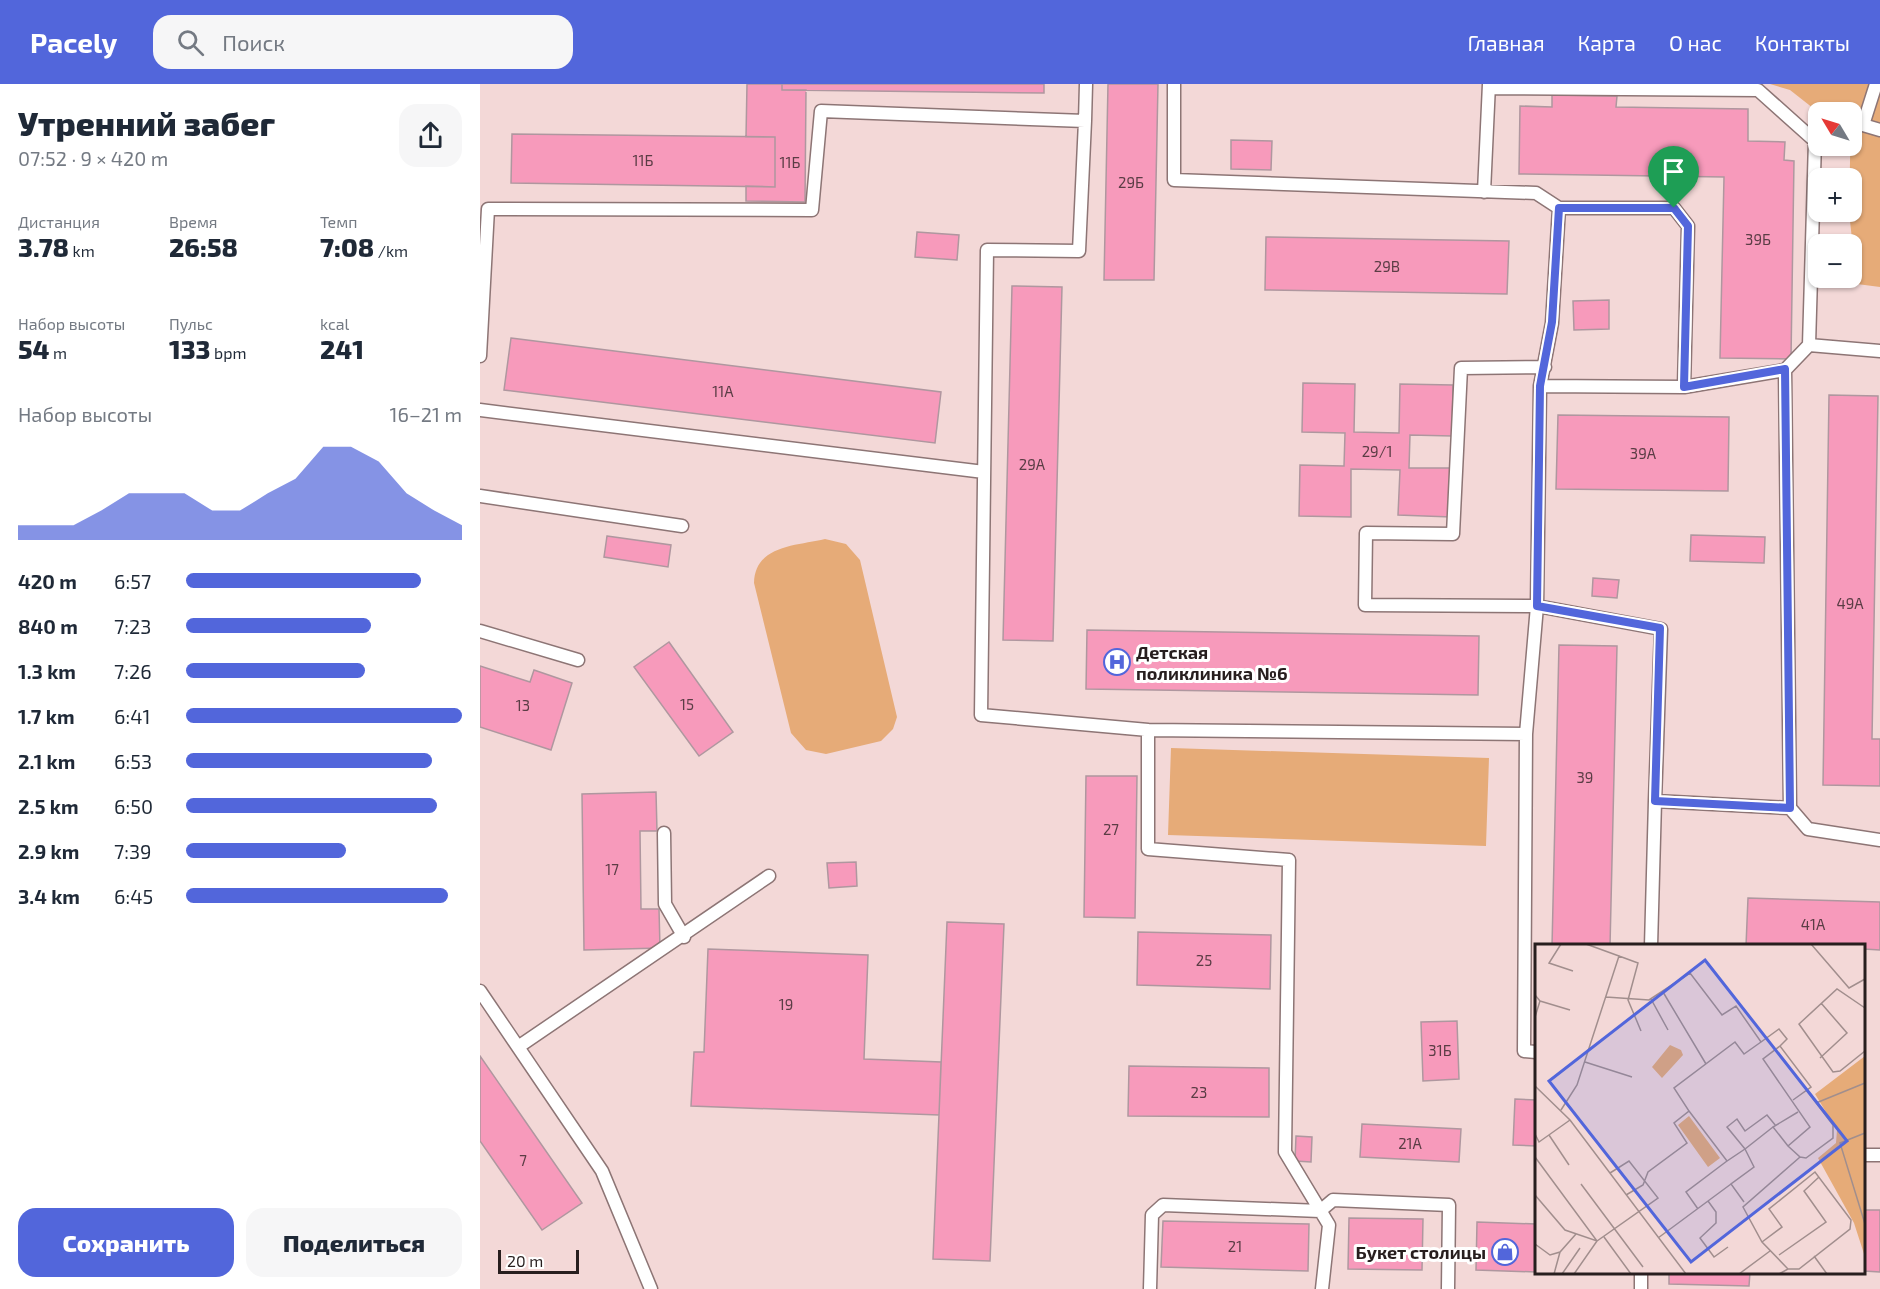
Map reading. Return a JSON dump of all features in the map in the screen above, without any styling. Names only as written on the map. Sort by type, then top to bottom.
[{"type":"lane","points":[[1086,84],[1079,251],[987,250],[981,715],[1148,730],[1526,734]]},
{"type":"lane","points":[[1174,84],[1174,180],[1536,193],[1559,208],[1674,208],[1688,226],[1684,387]]},
{"type":"lane","points":[[1876,84],[1863,125],[1880,130]]},
{"type":"lane","points":[[1484,192],[1489,86],[1758,90],[1815,141],[1809,345],[1785,369],[1684,387],[1540,386]]},
{"type":"lane","points":[[480,356],[488,208],[812,210],[820,111],[1085,122]]},
{"type":"lane","points":[[1535,1052],[1524,1051],[1526,734],[1537,606],[1540,386],[1552,322],[1559,208]]},
{"type":"lane","points":[[1809,345],[1880,351]]},
{"type":"lane","points":[[1545,367],[1461,368],[1453,534],[1366,532],[1365,605],[1537,606],[1660,628],[1651,944]]},
{"type":"lane","points":[[1785,369],[1790,808],[1808,829],[1880,840]]},
{"type":"lane","points":[[480,410],[984,472]]},
{"type":"lane","points":[[480,496],[682,526]]},
{"type":"lane","points":[[480,631],[578,660]]},
{"type":"lane","points":[[1148,730],[1148,849],[1289,860],[1285,1152],[1329,1226],[1322,1289]]},
{"type":"lane","points":[[1655,801],[1790,808]]},
{"type":"lane","points":[[664,833],[665,904],[684,936]]},
{"type":"lane","points":[[518,1047],[770,876]]},
{"type":"lane","points":[[480,991],[602,1170],[651,1289]]},
{"type":"lane","points":[[1150,1289],[1152,1215],[1163,1205],[1320,1211],[1334,1200],[1449,1205],[1448,1289]]},
{"type":"shaded area","points":[[1770,84],[1880,84],[1880,287],[1862,285],[1862,234],[1851,234],[1850,222],[1862,222],[1862,168],[1850,168],[1850,156],[1862,156],[1862,102],[1808,102],[1808,104],[1790,90]]},
{"type":"shaded area","points":[[825,539],[846,544],[860,560],[897,717],[893,729],[881,741],[826,754],[806,750],[791,733],[754,583],[756,570],[769,554],[790,546]]},
{"type":"shaded area","points":[[1171,748],[1489,758],[1486,846],[1168,835]]},
{"type":"building","points":[[747,84],[782,84],[782,90],[806,90],[805,202],[746,201],[746,186],[775,187],[775,137],[746,137]]},
{"type":"building","points":[[782,84],[1044,84],[1044,93],[782,90]]},
{"type":"building","points":[[1108,84],[1158,84],[1154,280],[1104,280]]},
{"type":"building","points":[[1552,95],[1617,96],[1616,107],[1748,109],[1748,141],[1785,142],[1784,160],[1794,161],[1791,359],[1720,358],[1724,177],[1519,174],[1520,106],[1552,107]]},
{"type":"building","points":[[512,134],[775,137],[775,187],[511,183]]},
{"type":"building","points":[[1231,140],[1272,141],[1271,170],[1231,169]]},
{"type":"building","points":[[917,232],[959,235],[957,260],[915,257]]},
{"type":"building","points":[[1266,237],[1509,241],[1507,294],[1265,290]]},
{"type":"building","points":[[1012,286],[1062,287],[1053,641],[1003,640]]},
{"type":"building","points":[[1609,300],[1609,329],[1574,330],[1573,301]]},
{"type":"building","points":[[511,338],[941,392],[935,443],[504,390]]},
{"type":"building","points":[[1303,383],[1355,384],[1354,432],[1399,433],[1400,384],[1453,385],[1452,436],[1410,435],[1409,468],[1452,468],[1451,517],[1398,515],[1400,470],[1351,469],[1351,517],[1299,516],[1300,465],[1344,466],[1345,433],[1302,432]]},
{"type":"building","points":[[1829,395],[1878,396],[1872,739],[1880,739],[1880,786],[1823,785]]},
{"type":"building","points":[[1558,415],[1729,417],[1728,491],[1556,489]]},
{"type":"building","points":[[1691,535],[1765,537],[1764,563],[1690,561]]},
{"type":"building","points":[[607,536],[671,545],[668,567],[604,557]]},
{"type":"building","points":[[1593,578],[1619,580],[1617,598],[1592,596]]},
{"type":"building","points":[[1087,630],[1479,636],[1478,695],[1086,689]]},
{"type":"building","points":[[669,642],[733,732],[699,756],[634,667]]},
{"type":"building","points":[[1559,645],[1617,646],[1610,944],[1552,944]]},
{"type":"building","points":[[480,666],[530,682],[534,670],[572,683],[551,750],[480,727]]},
{"type":"building","points":[[1086,776],[1137,776],[1135,918],[1084,917]]},
{"type":"building","points":[[656,792],[657,831],[640,831],[641,909],[659,909],[660,948],[584,950],[582,794]]},
{"type":"building","points":[[856,862],[857,886],[829,888],[827,863]]},
{"type":"building","points":[[1748,898],[1880,902],[1880,950],[1865,949],[1865,944],[1746,944]]},
{"type":"building","points":[[947,922],[1004,924],[990,1261],[933,1259]]},
{"type":"building","points":[[1138,932],[1271,935],[1270,989],[1137,985]]},
{"type":"building","points":[[708,949],[868,955],[864,1059],[941,1062],[939,1115],[691,1106],[694,1052],[704,1052]]},
{"type":"building","points":[[1457,1021],[1459,1079],[1423,1081],[1421,1022]]},
{"type":"building","points":[[480,1056],[582,1203],[542,1230],[480,1141]]},
{"type":"building","points":[[1129,1066],[1269,1068],[1269,1117],[1128,1116]]},
{"type":"building","points":[[1515,1099],[1535,1100],[1535,1146],[1513,1145]]},
{"type":"building","points":[[1362,1124],[1461,1129],[1459,1162],[1360,1157]]},
{"type":"building","points":[[1296,1136],[1312,1137],[1311,1162],[1295,1161]]},
{"type":"building","points":[[1865,1210],[1880,1210],[1880,1272],[1865,1271]]},
{"type":"building","points":[[1349,1218],[1423,1219],[1422,1270],[1348,1269]]},
{"type":"building","points":[[1163,1221],[1309,1224],[1308,1271],[1161,1267]]},
{"type":"building","points":[[1477,1222],[1535,1224],[1535,1272],[1476,1270]]},
{"type":"building","points":[[1669,1274],[1750,1274],[1749,1286],[1669,1284]]},
{"type":"place","name":"Детская поликлиника №6","points":[[1117,662]]},
{"type":"place","name":"Букет столицы","points":[[1505,1252]]},
{"type":"route","points":[[1559,208],[1674,208],[1688,226],[1684,387],[1785,369],[1790,808],[1655,801],[1660,628],[1537,606],[1540,386],[1552,322],[1559,208]]}]
